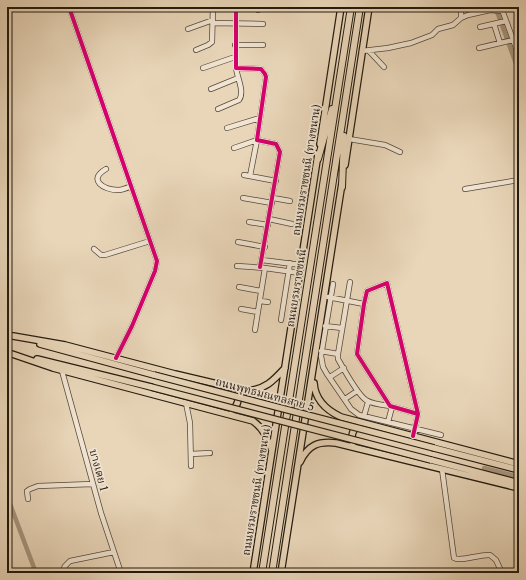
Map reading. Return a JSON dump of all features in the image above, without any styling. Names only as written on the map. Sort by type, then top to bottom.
[{"type":"highway","name":"ถนนบรมราชชนนี","points":[[262,573],[351,7]]},
{"type":"highway","name":"ถนนบรมราชชนนี","points":[[272,573],[360,7]]},
{"type":"highway","points":[[342,187],[343,143],[348,79]]},
{"type":"highway","points":[[318,159],[340,80]]},
{"type":"main road","name":"ถนนบรมราชชนนี (ทางขนาน)","points":[[252,573],[341,7]]},
{"type":"main road","points":[[281,573],[313,373],[328,297],[349,139],[366,51],[369,7]]},
{"type":"main road","name":"ถนนพุทธมณฑลสาย 5","points":[[7,334],[154,375],[519,470]]},
{"type":"main road","points":[[14,336],[65,345],[247,391],[265,387],[285,368]]},
{"type":"main road","points":[[10,353],[62,371],[253,421],[265,433],[272,451]]},
{"type":"main road","name":"ถนนพุทธมณฑลสาย 5","points":[[10,353],[151,387],[519,483]]},
{"type":"main road","points":[[313,373],[316,396],[332,413],[341,417],[519,464]]},
{"type":"main road","points":[[222,412],[233,410],[236,406],[238,393],[232,388]]},
{"type":"main road","points":[[354,447],[351,437],[352,432],[354,428],[364,422]]},
{"type":"main road","points":[[297,467],[308,450],[320,443],[336,443],[519,488]]},
{"type":"street","points":[[69,7],[156,261],[155,271],[116,358]]},
{"type":"street","points":[[196,50],[212,42],[213,7]]},
{"type":"street","points":[[218,109],[241,98],[241,88],[235,57],[236,7]]},
{"type":"street","points":[[461,7],[461,18]]},
{"type":"street","points":[[366,51],[411,43],[432,35],[438,30],[453,25],[461,18],[468,15],[501,9],[519,56]]},
{"type":"street","points":[[480,27],[505,21]]},
{"type":"street","points":[[188,29],[213,22],[263,24]]},
{"type":"street","points":[[495,24],[502,43]]},
{"type":"street","points":[[479,48],[512,40]]},
{"type":"street","points":[[235,45],[263,45]]},
{"type":"street","points":[[366,51],[384,67]]},
{"type":"street","points":[[203,68],[235,57]]},
{"type":"street","points":[[236,68],[261,69],[266,74],[257,140],[250,176]]},
{"type":"street","points":[[211,89],[238,78]]},
{"type":"street","points":[[227,128],[260,118]]},
{"type":"street","points":[[349,139],[385,145],[400,152]]},
{"type":"street","points":[[234,148],[257,140],[272,143],[279,147],[280,152],[262,260],[263,268],[261,291],[255,330]]},
{"type":"street","points":[[106,169],[98,175],[97,178],[101,186],[108,189],[117,190],[131,186]]},
{"type":"street","points":[[244,175],[276,181]]},
{"type":"street","points":[[465,189],[519,180]]},
{"type":"street","points":[[243,198],[290,201]]},
{"type":"street","points":[[269,219],[292,224]]},
{"type":"street","points":[[249,222],[268,225]]},
{"type":"street","points":[[94,249],[101,255],[105,255],[150,241]]},
{"type":"street","points":[[238,242],[265,247]]},
{"type":"street","points":[[262,260],[301,265]]},
{"type":"street","points":[[281,320],[290,263]]},
{"type":"street","points":[[237,266],[300,273]]},
{"type":"street","points":[[350,282],[338,359],[357,391],[368,402],[418,414]]},
{"type":"street","points":[[388,422],[391,407],[357,354],[367,290],[387,283],[418,414],[413,436]]},
{"type":"street","points":[[333,284],[328,297],[321,351],[322,364],[345,399],[356,413],[441,435]]},
{"type":"street","points":[[239,287],[261,291]]},
{"type":"street","points":[[328,297],[364,304]]},
{"type":"street","points":[[260,301],[268,302]]},
{"type":"street","points":[[241,310],[258,312]]},
{"type":"street","points":[[325,326],[342,328]]},
{"type":"street","points":[[321,351],[338,354]]},
{"type":"street","points":[[330,377],[344,368]]},
{"type":"street","name":"บางเตย 1","points":[[62,371],[100,513],[121,573]]},
{"type":"street","points":[[345,399],[357,391]]},
{"type":"street","points":[[364,416],[368,402]]},
{"type":"street","points":[[186,403],[190,423],[191,466]]},
{"type":"street","points":[[191,454],[210,453]]},
{"type":"street","points":[[442,469],[454,558],[459,560],[482,554],[490,555],[496,560],[502,573]]},
{"type":"street","points":[[7,482],[9,487]]},
{"type":"street","points":[[28,498],[27,491],[38,486],[93,484]]},
{"type":"street","points":[[62,573],[65,566],[70,562],[114,552]]},
{"type":"waterway","points":[[493,7],[498,14],[519,72]]},
{"type":"waterway","points":[[484,468],[519,477]]},
{"type":"waterway","points":[[7,496],[36,573]]},
{"type":"cycle path","points":[[69,7],[157,261],[155,271],[132,326],[116,358]]},
{"type":"cycle path","points":[[236,7],[236,68],[261,69],[266,77],[257,140],[276,144],[280,152],[260,267]]},
{"type":"cycle path","points":[[413,436],[418,414],[387,283],[367,291],[357,354],[390,406],[418,414]]}]
